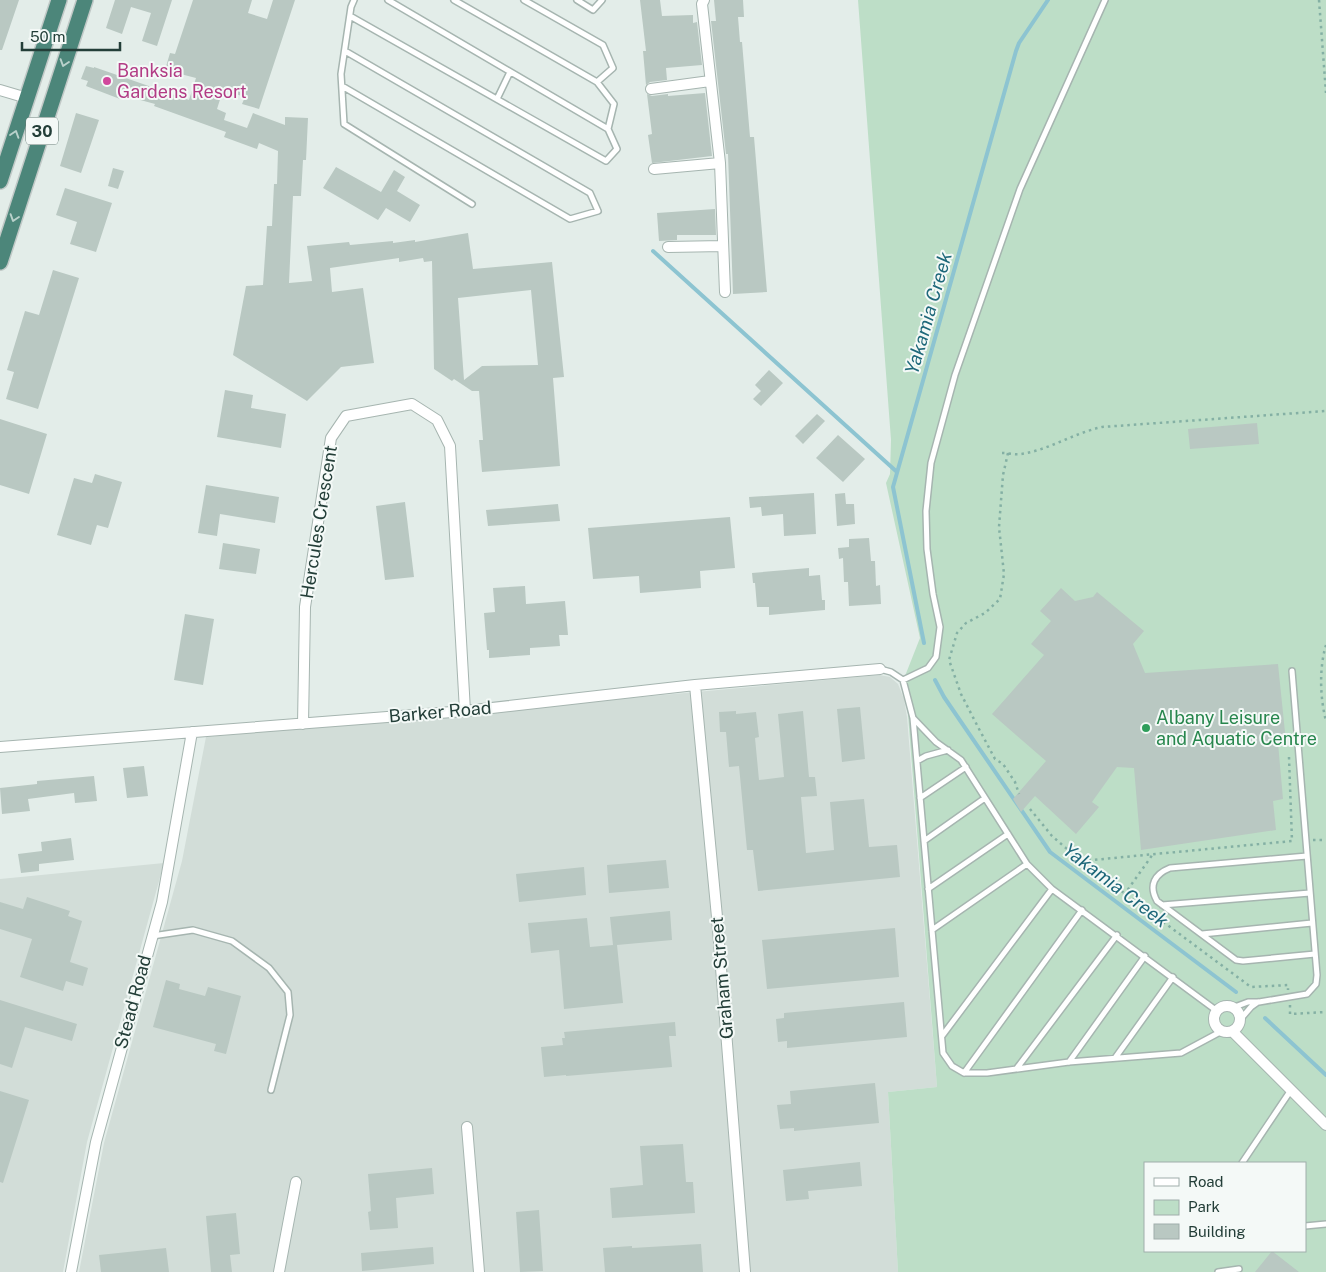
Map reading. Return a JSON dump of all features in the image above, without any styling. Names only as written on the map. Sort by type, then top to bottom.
[{"type":"highway","name":"30","points":[[0,181],[59,0]]},
{"type":"highway","name":"30","points":[[0,262],[85,0]]},
{"type":"street","points":[[704,0],[702,4],[720,163],[725,292]]},
{"type":"street","points":[[651,89],[710,81]]},
{"type":"street","points":[[0,90],[27,98]]},
{"type":"street","points":[[654,169],[720,163]]},
{"type":"street","points":[[668,247],[723,246]]},
{"type":"street","name":"Hercules Crescent","points":[[303,724],[306,607],[331,438],[346,416],[412,404],[437,420],[450,446],[465,711]]},
{"type":"street","name":"Barker Road","points":[[0,747],[465,711],[695,685],[880,669]]},
{"type":"street","name":"Graham Street","points":[[695,685],[717,917],[745,1272]]},
{"type":"street","name":"Stead Road","points":[[71,1272],[96,1142],[151,936],[162,902],[192,732]]},
{"type":"street","points":[[1224,1007],[1232,1008],[1238,1013],[1239,1021],[1237,1027],[1232,1031],[1222,1031],[1214,1022],[1217,1011],[1224,1007]]},
{"type":"street","points":[[1232,1031],[1326,1125]]},
{"type":"street","points":[[467,1127],[480,1272]]},
{"type":"street","points":[[278,1272],[296,1182]]},
{"type":"lane","points":[[354,0],[341,74],[344,124],[472,204]]},
{"type":"lane","points":[[388,0],[608,129]]},
{"type":"lane","points":[[350,16],[606,161],[616,149],[608,129],[614,104],[597,82],[454,0]]},
{"type":"lane","points":[[524,0],[602,45],[613,68],[597,82]]},
{"type":"lane","points":[[578,0],[593,10],[602,0]]},
{"type":"lane","points":[[903,680],[928,668],[936,657],[940,627],[927,549],[926,511],[931,463],[953,382],[1020,189],[1105,0]]},
{"type":"lane","points":[[342,86],[570,219],[598,211],[590,193],[345,51]]},
{"type":"lane","points":[[497,99],[510,72]]},
{"type":"lane","points":[[880,669],[891,672],[903,680],[913,718],[943,1052],[952,1066],[964,1073],[987,1073],[1070,1062],[1181,1053],[1222,1031]]},
{"type":"lane","points":[[1232,1008],[1248,1002],[1303,996],[1311,992],[1316,984],[1292,671]]},
{"type":"lane","points":[[913,718],[936,742],[961,760],[1027,864],[1052,889],[1117,935],[1217,1011]]},
{"type":"lane","points":[[917,761],[926,756],[948,750]]},
{"type":"lane","points":[[920,798],[966,767]]},
{"type":"lane","points":[[924,841],[985,798]]},
{"type":"lane","points":[[928,889],[1008,834]]},
{"type":"lane","points":[[1307,856],[1170,868],[1161,872],[1153,880],[1153,895],[1162,905],[1236,960],[1243,961],[1315,954]]},
{"type":"lane","points":[[932,930],[1027,864]]},
{"type":"lane","points":[[942,1036],[1052,889]]},
{"type":"lane","points":[[1162,905],[1310,893]]},
{"type":"lane","points":[[964,1073],[1082,910]]},
{"type":"lane","points":[[1202,934],[1312,923]]},
{"type":"lane","points":[[151,936],[193,930],[232,941],[269,968],[288,992],[290,1015],[271,1090]]},
{"type":"lane","points":[[1017,1068],[1117,935]]},
{"type":"lane","points":[[1070,1062],[1145,956]]},
{"type":"lane","points":[[1115,1058],[1173,977]]},
{"type":"lane","points":[[1239,1021],[1251,1007],[1259,1002]]},
{"type":"lane","points":[[1243,1162],[1291,1090]]},
{"type":"lane","points":[[1306,1226],[1326,1224]]},
{"type":"lane","points":[[1218,1272],[1240,1269]]},
{"type":"path","points":[[1318,0],[1326,93]]},
{"type":"path","points":[[1002,453],[1020,455],[1084,431],[1102,427],[1326,412]]},
{"type":"path","points":[[1008,453],[999,527],[1004,574],[1000,598],[985,613],[966,623],[957,633],[949,660],[961,694],[978,727],[995,759],[1002,764],[1015,782],[1019,794]]},
{"type":"path","points":[[1326,645],[1322,676],[1323,709],[1326,721]]},
{"type":"path","points":[[1081,861],[1292,841],[1289,757]]},
{"type":"path","points":[[1124,895],[1153,854]]},
{"type":"shaded area","points":[[880,675],[890,677],[898,684],[904,699],[907,717],[937,1087],[888,1092],[898,1272],[79,1272],[104,1143],[182,861],[206,737]]},
{"type":"shaded area","points":[[164,863],[87,1142],[63,1272],[0,1272],[0,879]]},
{"type":"green space","points":[[858,0],[1326,0],[1326,1272],[898,1272],[888,1092],[937,1087],[905,676],[920,638],[886,483],[890,474],[891,440]]},
{"type":"building","points":[[0,0],[19,0],[2,50],[0,50]]},
{"type":"building","points":[[115,0],[172,0],[157,46],[142,41],[151,13],[131,7],[122,34],[106,28]]},
{"type":"building","points":[[193,0],[252,0],[248,13],[267,19],[273,0],[295,0],[259,109],[242,104],[245,97],[223,90],[217,109],[226,113],[224,120],[247,128],[253,113],[285,125],[285,117],[308,118],[306,160],[303,160],[301,196],[293,196],[289,283],[312,281],[307,246],[349,242],[350,245],[393,241],[393,243],[415,240],[415,242],[468,233],[473,269],[552,262],[564,377],[553,378],[560,466],[482,472],[479,440],[483,440],[479,391],[472,391],[434,369],[432,261],[424,262],[423,258],[399,262],[399,258],[330,268],[332,292],[363,288],[374,363],[341,367],[307,401],[233,355],[246,286],[263,285],[267,226],[272,226],[274,184],[277,184],[278,151],[259,143],[257,149],[224,137],[226,132],[154,106],[155,104],[122,95],[120,99],[86,86],[88,81],[81,79],[86,66],[94,67],[189,100],[196,78],[165,70],[170,53],[175,54]],"holes":[[[531,290],[538,365],[482,366],[464,380],[458,298]]]},
{"type":"building","points":[[640,0],[660,0],[662,16],[693,15],[693,23],[697,22],[702,65],[666,68],[667,80],[650,82],[646,85],[643,51],[646,51]]},
{"type":"building","points":[[714,0],[743,0],[744,17],[738,17],[740,42],[742,42],[750,137],[754,137],[767,292],[733,294],[728,154],[726,154],[711,21],[716,21]]},
{"type":"building","points":[[705,93],[712,156],[652,163],[648,135],[652,134],[647,94],[652,96],[668,94],[668,96]]},
{"type":"building","points":[[76,113],[99,120],[81,173],[60,166]]},
{"type":"building","points":[[336,167],[381,192],[394,170],[405,177],[397,191],[420,205],[410,222],[386,208],[378,220],[323,188]]},
{"type":"building","points":[[113,168],[124,171],[118,189],[108,186]]},
{"type":"building","points":[[65,188],[112,203],[96,252],[70,244],[77,222],[56,215]]},
{"type":"building","points":[[715,209],[716,235],[677,235],[677,240],[659,241],[657,213]]},
{"type":"building","points":[[53,270],[79,278],[38,409],[6,399],[14,372],[7,370],[25,311],[39,315]]},
{"type":"building","points":[[769,370],[783,383],[761,406],[753,399],[761,391],[755,385]]},
{"type":"building","points":[[225,390],[253,395],[251,408],[286,414],[281,448],[217,437]]},
{"type":"building","points":[[817,414],[825,421],[803,444],[795,436]]},
{"type":"building","points":[[0,419],[47,434],[29,494],[0,485]]},
{"type":"building","points":[[1257,423],[1259,444],[1190,449],[1188,429]]},
{"type":"building","points":[[838,435],[865,459],[843,482],[816,458]]},
{"type":"building","points":[[95,474],[122,482],[108,528],[97,525],[91,545],[57,535],[74,478],[92,483]]},
{"type":"building","points":[[206,485],[279,497],[275,523],[220,514],[217,536],[198,533]]},
{"type":"building","points":[[814,493],[816,534],[784,536],[783,514],[762,516],[761,507],[750,508],[749,497]]},
{"type":"building","points":[[845,493],[846,504],[854,504],[855,524],[837,526],[835,494]]},
{"type":"building","points":[[405,502],[414,577],[385,580],[376,506]]},
{"type":"building","points":[[558,504],[560,521],[488,526],[486,510]]},
{"type":"building","points":[[730,517],[735,568],[700,571],[701,588],[640,593],[639,576],[593,579],[588,528]]},
{"type":"building","points":[[869,538],[871,561],[875,561],[876,586],[880,585],[881,604],[849,606],[848,582],[844,582],[843,558],[839,559],[838,548],[849,547],[849,539]]},
{"type":"building","points":[[223,543],[260,549],[256,574],[219,569]]},
{"type":"building","points":[[809,568],[809,576],[820,575],[822,600],[825,600],[825,610],[769,615],[769,607],[757,607],[755,583],[753,583],[752,573]]},
{"type":"building","points":[[525,586],[526,604],[565,601],[568,635],[559,635],[560,646],[530,648],[530,655],[489,658],[484,613],[495,612],[493,588]]},
{"type":"building","name":"Albany Leisure and Aquatic Centre","points":[[1061,588],[1075,601],[1093,597],[1097,592],[1144,631],[1133,644],[1145,673],[1278,664],[1286,742],[1278,743],[1283,799],[1273,801],[1276,830],[1141,850],[1134,768],[1117,767],[1092,802],[1099,807],[1076,834],[1035,796],[1021,812],[1013,799],[1046,761],[992,714],[1044,655],[1031,644],[1051,621],[1040,611]]},
{"type":"building","points":[[185,614],[214,619],[203,685],[174,680]]},
{"type":"building","points":[[860,707],[865,759],[842,762],[837,709]]},
{"type":"building","points":[[736,711],[736,714],[756,712],[759,737],[755,738],[759,780],[784,777],[778,714],[803,711],[809,777],[815,777],[817,796],[801,797],[806,853],[834,850],[830,802],[864,799],[869,847],[897,845],[900,877],[758,891],[753,850],[747,850],[739,766],[729,767],[726,732],[720,732],[719,712]]},
{"type":"building","points":[[144,766],[148,796],[127,798],[123,768]]},
{"type":"building","points":[[94,776],[97,801],[75,803],[74,793],[28,799],[30,811],[2,814],[0,788],[37,784],[37,781]]},
{"type":"building","points":[[71,838],[74,860],[39,864],[39,871],[21,873],[18,854],[42,851],[41,842]]},
{"type":"building","points":[[666,860],[669,888],[609,893],[607,865]]},
{"type":"building","points":[[584,867],[586,895],[519,902],[516,874]]},
{"type":"building","points":[[27,897],[70,911],[68,916],[82,921],[70,962],[88,968],[83,986],[66,981],[63,991],[20,977],[32,939],[0,929],[0,902],[23,909]]},
{"type":"building","points":[[670,911],[672,940],[617,945],[623,1003],[564,1009],[559,950],[531,953],[528,923],[587,918],[590,947],[613,945],[610,917]]},
{"type":"building","points":[[895,928],[899,977],[767,989],[762,940]]},
{"type":"building","points":[[166,980],[180,984],[179,989],[205,996],[208,987],[241,996],[226,1054],[214,1051],[216,1044],[153,1027]]},
{"type":"building","points":[[0,1000],[77,1024],[72,1041],[25,1027],[12,1068],[0,1064]]},
{"type":"building","points":[[904,1002],[907,1037],[787,1048],[787,1041],[778,1042],[776,1019],[784,1018],[784,1013]]},
{"type":"building","points":[[675,1022],[676,1036],[669,1036],[672,1067],[544,1077],[541,1047],[563,1045],[562,1038],[565,1038],[564,1032]]},
{"type":"building","points":[[875,1083],[879,1123],[794,1131],[794,1128],[780,1129],[777,1105],[791,1104],[790,1091]]},
{"type":"building","points":[[0,1091],[29,1100],[3,1183],[0,1182]]},
{"type":"building","points":[[683,1144],[686,1182],[693,1182],[695,1213],[612,1218],[610,1188],[643,1185],[640,1146]]},
{"type":"building","points":[[860,1162],[862,1186],[808,1191],[809,1199],[786,1201],[783,1170]]},
{"type":"building","points":[[432,1168],[434,1194],[396,1198],[398,1228],[370,1230],[368,1212],[371,1211],[368,1174]]},
{"type":"building","points":[[539,1210],[543,1271],[520,1272],[516,1212]]},
{"type":"building","points":[[236,1213],[240,1254],[230,1255],[232,1272],[211,1272],[206,1216]]},
{"type":"building","points":[[701,1244],[703,1272],[605,1272],[603,1248]]},
{"type":"building","points":[[433,1247],[434,1264],[362,1271],[361,1253]]},
{"type":"building","points":[[166,1248],[169,1272],[101,1272],[99,1255]]},
{"type":"building","points":[[1271,1252],[1273,1252],[1299,1272],[1255,1272]]},
{"type":"waterway","name":"Yakamia Creek","points":[[924,643],[893,487],[1016,51],[1019,43],[1048,0]]},
{"type":"waterway","points":[[653,251],[897,472]]},
{"type":"waterway","name":"Yakamia Creek","points":[[935,680],[944,697],[1050,852],[1236,992]]},
{"type":"waterway","name":"Yakamia Creek","points":[[1265,1018],[1326,1075]]},
{"type":"place","name":"Banksia Gardens Resort","points":[[107,81]]},
{"type":"place","name":"Albany Leisure and Aquatic Centre","points":[[1146,728]]}]
